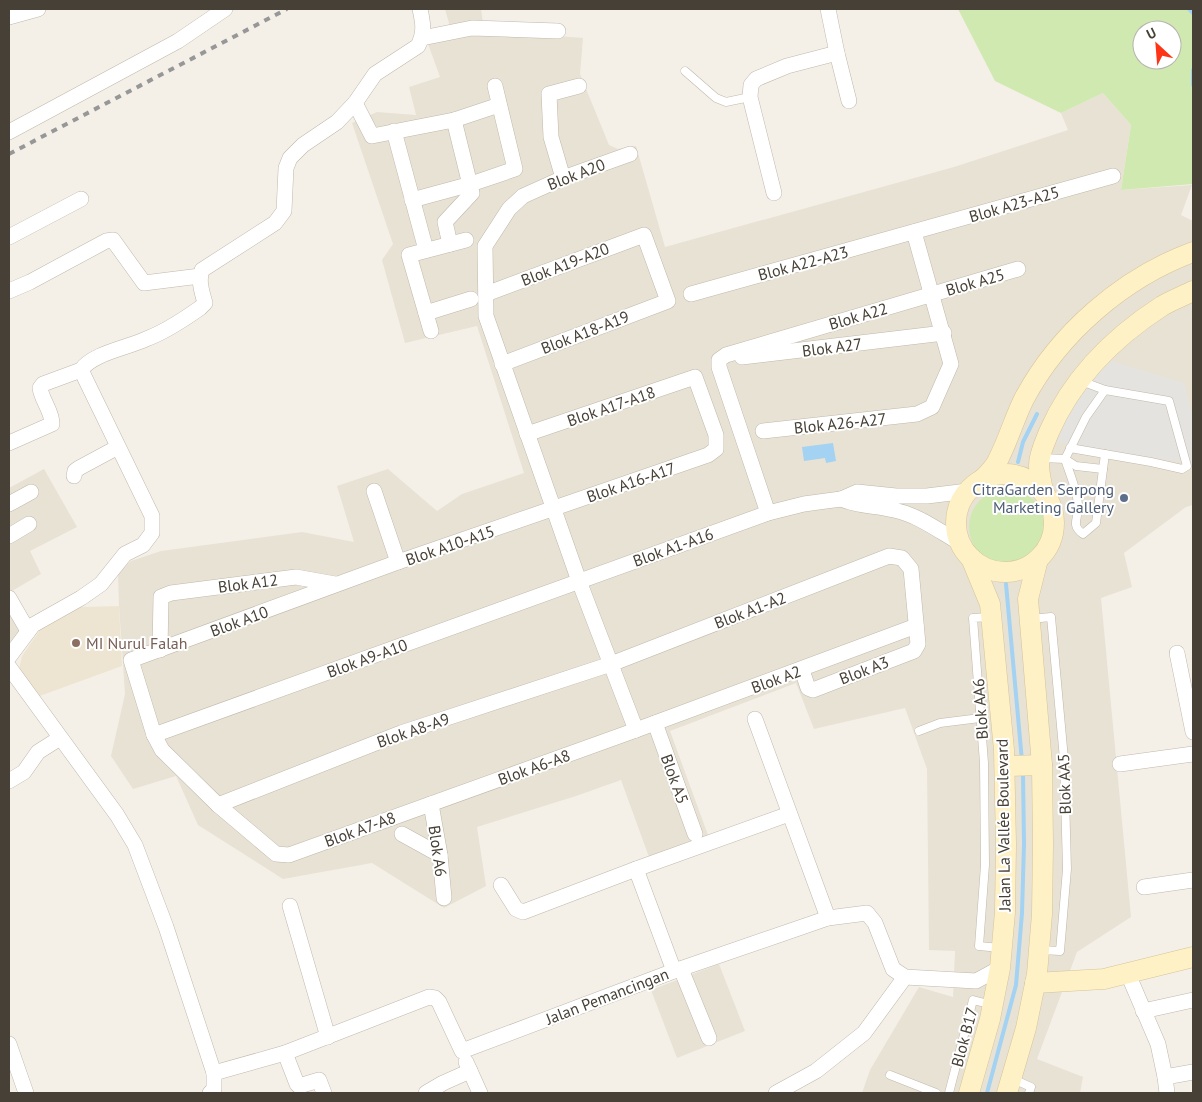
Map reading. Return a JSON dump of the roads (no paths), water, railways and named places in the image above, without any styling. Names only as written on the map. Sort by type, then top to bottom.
[{"type":"street","points":[[9,17],[38,9]]},
{"type":"street","points":[[9,132],[178,41],[225,9]]},
{"type":"street","points":[[9,443],[52,424],[52,416],[41,394],[40,388],[43,384],[81,370],[94,359],[148,339],[200,308],[204,303],[200,286],[202,270],[275,223],[284,211],[286,168],[290,158],[303,145],[337,122],[355,102],[375,74],[418,46],[422,38],[424,26],[420,9]]},
{"type":"street","points":[[828,9],[836,53],[849,101]]},
{"type":"street","points":[[422,38],[472,28],[558,31]]},
{"type":"street","points":[[774,193],[750,97],[752,85],[756,79],[787,66],[836,53]]},
{"type":"street","points":[[412,200],[471,184],[515,169],[495,86]]},
{"type":"street","points":[[563,178],[552,137],[548,94],[579,86]]},
{"type":"street","points":[[355,102],[372,136],[454,120],[500,105]]},
{"type":"street","points":[[450,244],[445,222],[472,194],[454,120]]},
{"type":"street","points":[[394,131],[426,250]]},
{"type":"street","name":"Blok A20","points":[[486,294],[485,246],[509,209],[523,196],[563,178],[630,154]]},
{"type":"street","name":"Blok A23-A25","points":[[914,232],[1113,176]]},
{"type":"street","points":[[9,237],[81,199]]},
{"type":"street","points":[[914,232],[944,333]]},
{"type":"street","name":"Blok A22-A23","points":[[691,294],[914,232]]},
{"type":"street","name":"Blok A19-A20","points":[[486,294],[644,235],[668,301]]},
{"type":"street","points":[[9,291],[38,278],[106,241],[113,240],[144,283],[200,276]]},
{"type":"street","points":[[431,331],[410,255],[466,240]]},
{"type":"street","points":[[966,550],[956,525],[959,507],[996,463],[1024,398],[1050,359],[1075,329],[1113,297],[1145,274],[1193,252]]},
{"type":"street","name":"Blok A25","points":[[932,294],[1018,269]]},
{"type":"street","points":[[895,503],[966,550],[986,568],[1004,572],[1023,568],[1038,559],[1050,544],[1054,526],[1052,508],[1044,492],[1039,464],[1043,447],[1056,416],[1079,380],[1101,354],[1135,325],[1164,305],[1193,291]]},
{"type":"street","points":[[486,294],[486,316],[502,364],[579,581],[636,730]]},
{"type":"street","name":"Blok A22","points":[[723,357],[932,294]]},
{"type":"street","points":[[426,313],[471,299]]},
{"type":"street","name":"Blok A18-A19","points":[[502,364],[668,301]]},
{"type":"street","name":"Blok A27","points":[[723,357],[944,333]]},
{"type":"street","name":"Blok A26-A27","points":[[763,432],[917,414],[932,407],[951,364],[944,333]]},
{"type":"street","points":[[723,357],[719,367],[768,513]]},
{"type":"street","points":[[9,657],[33,625],[81,598],[101,584],[125,554],[143,545],[152,533],[152,516],[81,370]]},
{"type":"street","name":"Blok A17-A18","points":[[527,434],[695,377],[716,435],[716,450],[708,455]]},
{"type":"street","points":[[74,476],[79,468],[118,447]]},
{"type":"street","name":"Blok A16-A17","points":[[554,509],[708,455]]},
{"type":"street","points":[[895,503],[976,485],[999,474],[1015,475],[1031,481],[1044,492]]},
{"type":"street","points":[[374,491],[398,562]]},
{"type":"street","points":[[9,504],[31,492]]},
{"type":"street","name":"Blok A1-A16","points":[[579,581],[768,513],[804,504],[841,499],[857,492],[895,503]]},
{"type":"street","name":"Blok A10-A15","points":[[342,583],[554,509]]},
{"type":"street","points":[[9,536],[29,524]]},
{"type":"street","name":"Jalan La Vallée Boulevard","points":[[966,550],[990,604],[992,617],[1005,766],[1006,844],[1005,912],[1001,958],[993,1005],[969,1093]]},
{"type":"street","name":"Blok A1-A2","points":[[611,664],[889,556],[902,558],[911,569],[916,626]]},
{"type":"street","points":[[1009,1086],[1026,1028],[1036,978],[1042,914],[1044,844],[1042,765],[1028,598],[1038,559]]},
{"type":"street","name":"Blok A12","points":[[160,650],[161,597],[171,593],[296,577],[342,583]]},
{"type":"street","name":"Blok A9-A10","points":[[154,735],[579,581]]},
{"type":"street","name":"Blok A10","points":[[154,735],[130,660],[342,583]]},
{"type":"street","points":[[9,598],[28,631]]},
{"type":"street","name":"Blok A3","points":[[802,670],[808,688],[812,690],[914,651],[918,644],[916,626]]},
{"type":"street","name":"Blok A2","points":[[636,730],[802,670],[916,626]]},
{"type":"street","points":[[1178,653],[1193,732]]},
{"type":"street","name":"Blok A8-A9","points":[[218,805],[401,733],[611,664]]},
{"type":"street","points":[[9,667],[117,815],[136,845],[166,927],[214,1073],[214,1089],[210,1093]]},
{"type":"street","points":[[755,719],[828,918]]},
{"type":"street","name":"Blok A5","points":[[655,724],[695,834]]},
{"type":"street","name":"Blok A6-A8","points":[[431,804],[636,730]]},
{"type":"street","points":[[154,735],[162,750],[218,805]]},
{"type":"street","points":[[9,781],[24,772],[38,752],[60,738]]},
{"type":"street","points":[[1120,764],[1193,754]]},
{"type":"street","points":[[1005,766],[1042,765]]},
{"type":"street","name":"Blok A7-A8","points":[[218,805],[276,854],[288,855],[431,804]]},
{"type":"street","name":"Blok A6","points":[[431,804],[440,855],[444,898]]},
{"type":"street","points":[[501,885],[516,909],[523,912],[790,814]]},
{"type":"street","points":[[402,834],[440,855]]},
{"type":"street","points":[[636,869],[709,1038]]},
{"type":"street","points":[[1144,887],[1193,880]]},
{"type":"street","points":[[290,906],[328,1037]]},
{"type":"street","name":"Jalan Pemancingan","points":[[462,1051],[678,970],[828,918],[867,913],[875,923],[893,969],[905,977]]},
{"type":"street","points":[[1036,978],[1104,979],[1193,957]]},
{"type":"street","points":[[776,1093],[816,1071],[864,1033],[905,977],[976,981],[1001,958]]},
{"type":"street","points":[[1128,974],[1158,1044],[1167,1093]]},
{"type":"street","points":[[214,1073],[285,1053],[429,997],[435,998],[439,1002],[480,1093]]},
{"type":"street","points":[[1143,1011],[1193,1000]]},
{"type":"street","points":[[9,1044],[26,1093]]},
{"type":"street","points":[[285,1053],[297,1084],[299,1086],[319,1080],[324,1093]]},
{"type":"street","points":[[426,1093],[442,1083],[470,1071]]},
{"type":"street","points":[[1165,1077],[1193,1072]]},
{"type":"lane","points":[[685,71],[716,98],[726,102],[750,97]]},
{"type":"lane","points":[[1070,448],[1182,469],[1187,466],[1169,401],[1104,390],[1079,380]]},
{"type":"lane","points":[[1104,390],[1086,417],[1064,459],[1079,506],[1075,524],[1077,530],[1083,534],[1096,523],[1105,454]]},
{"type":"lane","points":[[1040,458],[1064,459],[1076,466],[1103,469]]},
{"type":"lane","name":"Blok AA6","points":[[992,617],[973,618],[984,762],[985,865],[979,946],[1001,958]]},
{"type":"lane","name":"Blok AA5","points":[[1030,619],[1051,617],[1064,759],[1067,869],[1060,951],[1039,950]]},
{"type":"lane","points":[[919,731],[940,723],[980,718]]},
{"type":"lane","name":"Blok B17","points":[[949,1093],[973,1000],[993,1005]]},
{"type":"lane","points":[[890,1074],[936,1093]]},
{"type":"lane","points":[[1009,1086],[1030,1087],[1029,1093]]},
{"type":"water","points":[[833,443],[836,461],[826,463],[825,458],[804,461],[802,447]]},
{"type":"waterway","points":[[1189,9],[1193,13]]},
{"type":"waterway","points":[[1193,70],[1193,85]]},
{"type":"waterway","points":[[1018,462],[1023,442],[1037,414]]},
{"type":"waterway","points":[[1006,584],[1022,761]]},
{"type":"waterway","points":[[987,1093],[1016,985],[1022,913],[1024,844],[1023,773]]},
{"type":"railway","points":[[9,154],[287,9]]},
{"type":"place","name":"CitraGarden Serpong Marketing Gallery","points":[[1124,498]]},
{"type":"place","name":"MI Nurul Falah","points":[[76,643]]}]
